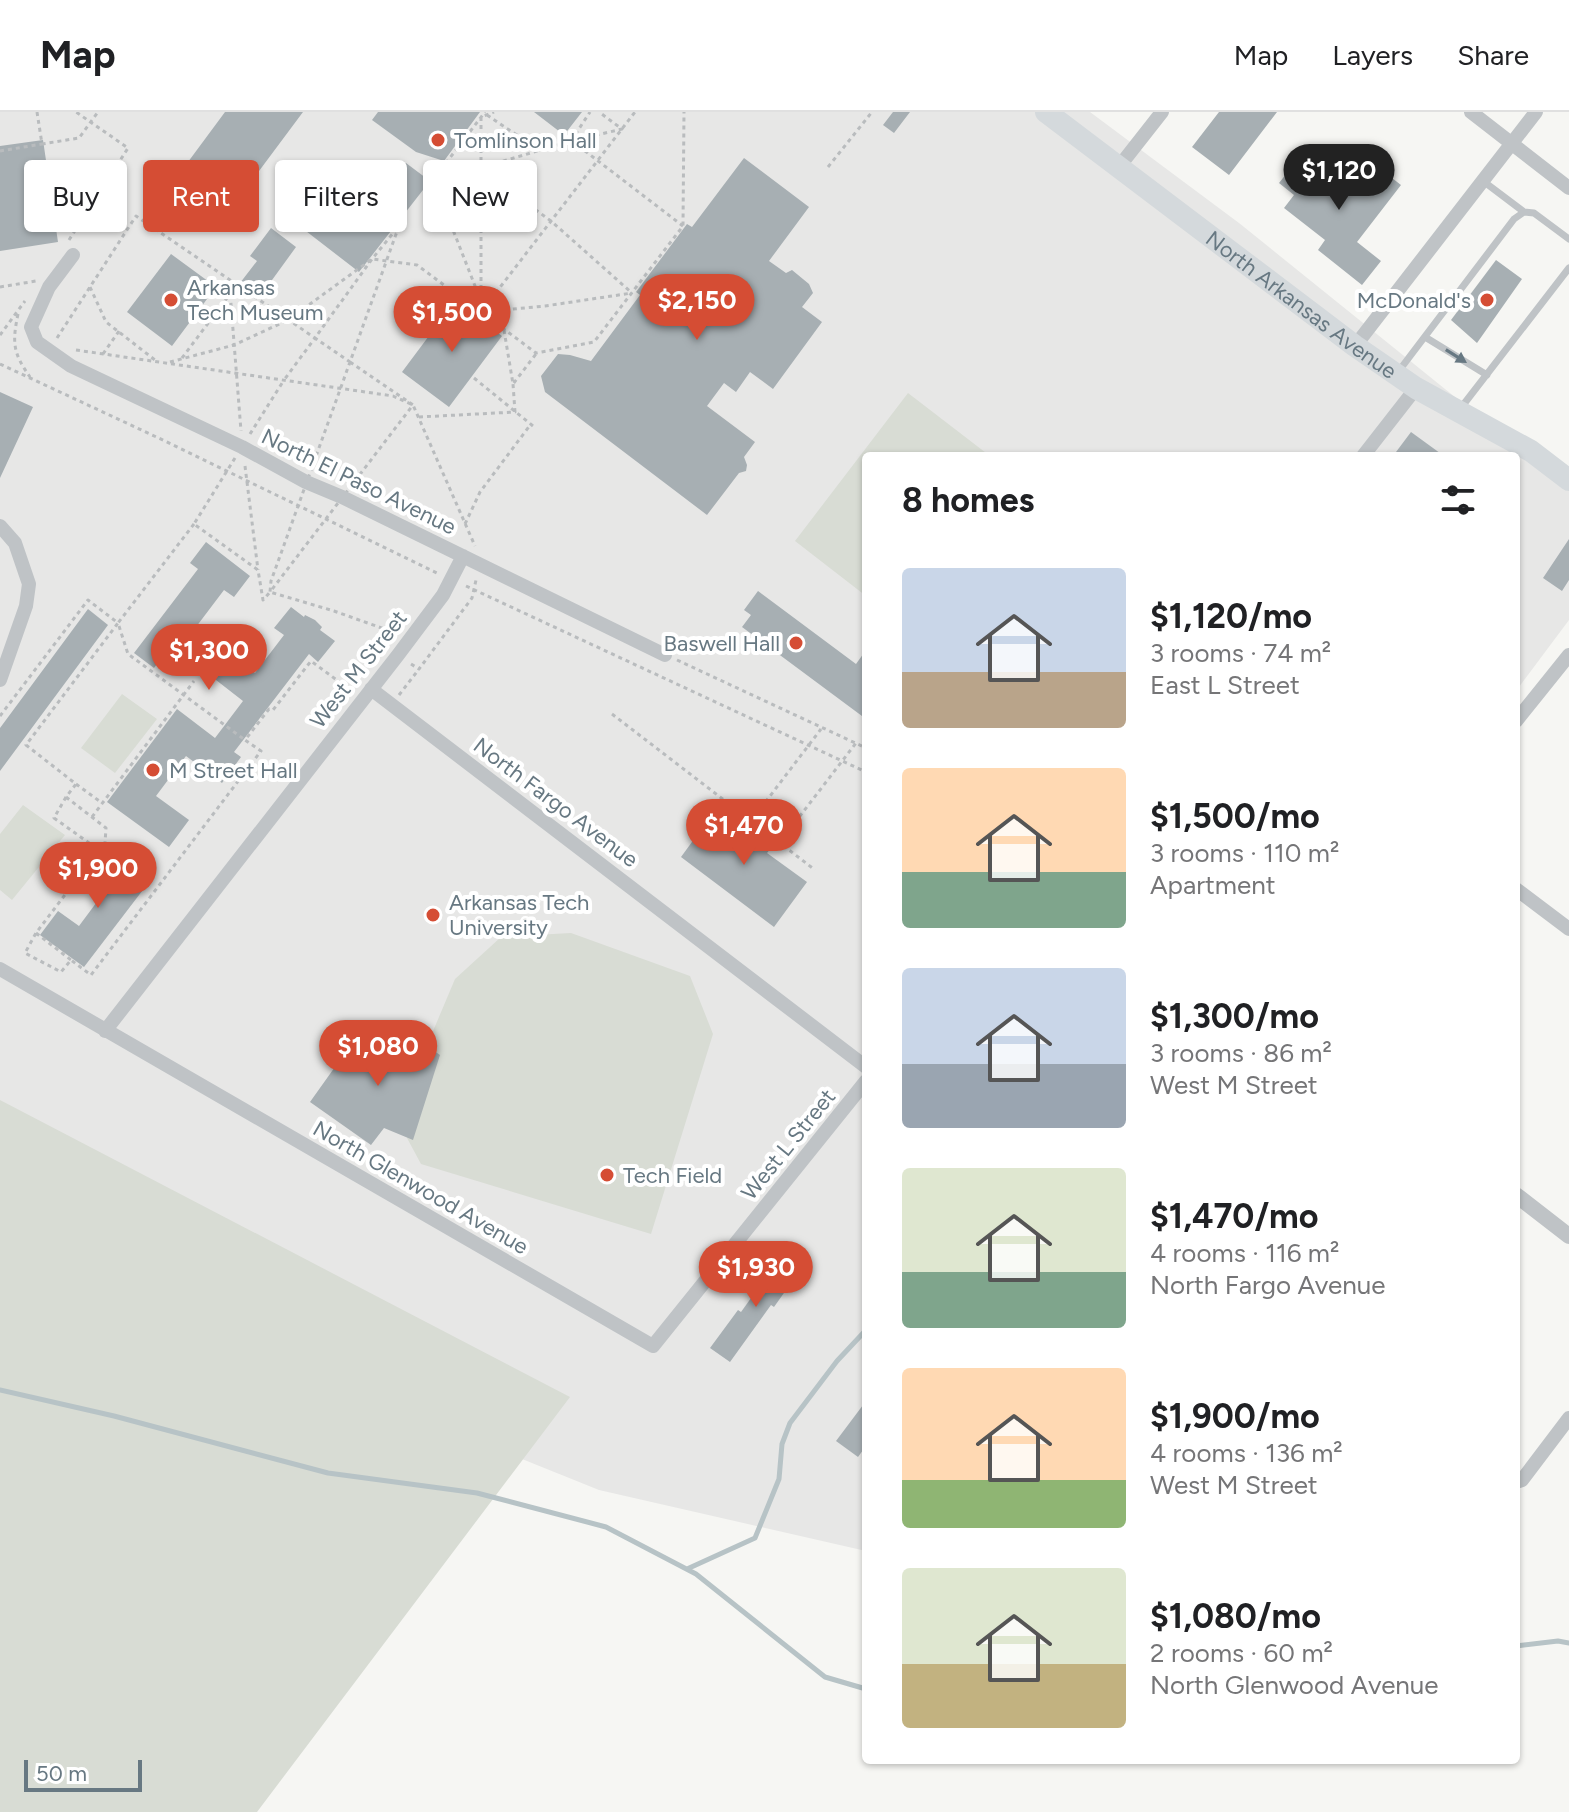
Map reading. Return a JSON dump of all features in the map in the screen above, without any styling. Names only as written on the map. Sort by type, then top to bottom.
[{"type":"highway","name":"North Arkansas Avenue","points":[[1046,112],[1355,346],[1416,388],[1531,451],[1569,480]]},
{"type":"street","points":[[1118,168],[1162,112]]},
{"type":"street","points":[[1471,112],[1569,188]]},
{"type":"street","points":[[1355,346],[1536,112]]},
{"type":"street","points":[[44,344],[31,327],[49,287],[73,255]]},
{"type":"street","name":"North El Paso Avenue","points":[[44,344],[71,366],[665,655]]},
{"type":"street","points":[[1366,452],[1416,388]]},
{"type":"street","points":[[0,526],[15,543],[29,584],[26,606],[0,680]]},
{"type":"street","name":"West M Street","points":[[105,1031],[398,655],[443,595],[463,556]]},
{"type":"street","points":[[1520,716],[1569,655]]},
{"type":"street","name":"North Fargo Avenue","points":[[367,694],[392,704],[862,1064]]},
{"type":"street","points":[[1520,892],[1569,929]]},
{"type":"street","name":"North Glenwood Avenue","points":[[0,969],[653,1346]]},
{"type":"street","name":"West L Street","points":[[653,1346],[862,1086]]},
{"type":"street","points":[[1520,1198],[1569,1236]]},
{"type":"street","points":[[1520,1481],[1569,1418]]},
{"type":"lane","points":[[1483,181],[1524,212],[1534,213],[1569,239]]},
{"type":"lane","points":[[1397,374],[1514,219],[1524,212]]},
{"type":"lane","points":[[1458,411],[1569,268]]},
{"type":"lane","points":[[1425,337],[1487,375]]},
{"type":"path","points":[[37,112],[42,144]]},
{"type":"path","points":[[76,112],[128,148]]},
{"type":"path","points":[[0,151],[79,138],[98,112]]},
{"type":"path","points":[[448,160],[481,117],[494,112]]},
{"type":"path","points":[[571,141],[590,112]]},
{"type":"path","points":[[599,112],[622,129]]},
{"type":"path","points":[[481,312],[635,112]]},
{"type":"path","points":[[513,384],[536,353],[594,342],[683,226],[684,112]]},
{"type":"path","points":[[828,167],[872,112]]},
{"type":"path","points":[[486,113],[539,150]]},
{"type":"path","points":[[480,160],[481,117]]},
{"type":"path","points":[[506,160],[622,129]]},
{"type":"path","points":[[571,141],[683,226]]},
{"type":"path","points":[[537,211],[632,293]]},
{"type":"path","points":[[44,344],[90,287],[136,216],[413,405],[479,556],[480,565],[472,598],[392,704]]},
{"type":"path","points":[[102,803],[26,745],[194,524],[284,380],[399,226],[271,581],[270,592]]},
{"type":"path","points":[[454,232],[477,291],[481,312],[536,353]]},
{"type":"path","points":[[480,232],[481,312]]},
{"type":"path","points":[[166,363],[234,345],[288,320],[372,259],[417,265],[536,353]]},
{"type":"path","points":[[229,279],[242,447],[263,600],[413,405]]},
{"type":"path","points":[[0,287],[41,280]]},
{"type":"path","points":[[90,287],[106,322],[158,362]]},
{"type":"path","points":[[481,312],[632,293]]},
{"type":"path","points":[[181,359],[230,294]]},
{"type":"path","points":[[19,310],[14,334],[17,359],[32,380]]},
{"type":"path","points":[[504,330],[515,412]]},
{"type":"path","points":[[103,354],[119,331]]},
{"type":"path","points":[[64,348],[393,396],[413,405]]},
{"type":"path","points":[[0,364],[62,393]]},
{"type":"path","points":[[465,524],[480,492],[532,425],[474,378]]},
{"type":"path","points":[[418,417],[515,412]]},
{"type":"path","points":[[194,524],[258,570]]},
{"type":"path","points":[[270,592],[390,631],[381,643],[419,669]]},
{"type":"path","points":[[0,716],[88,600],[118,623],[128,654],[261,751],[91,975],[36,933]]},
{"type":"path","points":[[665,655],[862,746]]},
{"type":"path","points":[[245,740],[311,661],[367,694]]},
{"type":"path","points":[[92,817],[194,681]]},
{"type":"path","points":[[612,714],[815,870]]},
{"type":"path","points":[[751,821],[822,728]]},
{"type":"path","points":[[780,842],[856,743]]},
{"type":"path","points":[[76,784],[54,818],[99,850]]},
{"type":"path","points":[[66,797],[106,828],[105,843],[36,933],[25,953],[61,972],[71,960]]},
{"type":"shaded area","name":"Arkansas Tech University","points":[[0,112],[1090,112],[1239,223],[1569,489],[1569,620],[1520,686],[1520,452],[862,452],[862,1550],[599,1490],[517,1457],[0,1138]]},
{"type":"shaded area","points":[[908,393],[985,452],[863,452]]},
{"type":"shaded area","points":[[862,453],[862,593],[795,541]]},
{"type":"shaded area","points":[[122,694],[157,719],[115,773],[81,748]]},
{"type":"shaded area","points":[[23,805],[65,835],[12,900],[0,890],[0,834]]},
{"type":"shaded area","points":[[571,933],[690,976],[713,1034],[651,1234],[421,1164],[407,1138],[420,1062],[455,979],[501,937]]},
{"type":"shaded area","points":[[0,1100],[570,1397],[257,1812],[0,1812]]},
{"type":"building","points":[[225,112],[303,112],[259,171],[259,160],[189,160]]},
{"type":"building","name":"Tomlinson Hall","points":[[378,112],[480,112],[445,160],[416,152],[372,120]]},
{"type":"building","points":[[534,112],[582,112],[564,135]]},
{"type":"building","points":[[893,112],[910,112],[894,133],[883,125]]},
{"type":"building","points":[[1219,112],[1277,112],[1229,175],[1192,147]]},
{"type":"building","points":[[43,140],[46,160],[24,160],[24,232],[57,232],[58,242],[0,251],[0,146]]},
{"type":"building","points":[[744,158],[809,207],[769,261],[786,273],[792,270],[809,284],[813,293],[802,307],[822,322],[773,389],[750,372],[736,392],[724,383],[707,406],[755,442],[744,457],[746,471],[739,473],[707,515],[545,392],[541,376],[558,354],[591,361],[640,295],[636,292],[687,224],[692,227]]},
{"type":"building","points":[[1322,158],[1363,190],[1379,168],[1401,185],[1357,242],[1381,261],[1362,285],[1318,250],[1325,240],[1284,208],[1294,195],[1279,183],[1298,159],[1312,171]]},
{"type":"building","points":[[407,164],[423,176],[423,190],[407,210]]},
{"type":"building","points":[[271,228],[296,247],[259,298],[240,283],[257,261],[250,256]]},
{"type":"building","points":[[307,232],[390,232],[359,272]]},
{"type":"building","name":"Arkansas Tech Museum","points":[[171,254],[216,287],[172,346],[127,312]]},
{"type":"building","name":"McDonald's","points":[[1496,260],[1522,279],[1477,343],[1451,320]]},
{"type":"building","points":[[455,301],[502,336],[449,407],[402,372]]},
{"type":"building","points":[[0,392],[33,407],[0,478]]},
{"type":"building","points":[[1411,432],[1438,452],[1396,452]]},
{"type":"building","points":[[1569,539],[1569,580],[1562,591],[1543,578]]},
{"type":"building","points":[[206,542],[250,576],[234,597],[224,590],[196,627],[255,673],[284,635],[274,628],[291,607],[304,617],[315,620],[322,627],[320,630],[335,641],[318,662],[309,654],[234,752],[241,757],[222,783],[186,756],[156,796],[189,820],[169,847],[107,802],[177,709],[215,738],[243,701],[171,645],[154,668],[134,653],[198,569],[190,563]]},
{"type":"building","name":"Baswell Hall","points":[[758,591],[856,664],[862,656],[862,716],[742,627],[751,615],[744,610]]},
{"type":"building","points":[[88,609],[108,625],[0,771],[0,728]]},
{"type":"building","points":[[719,805],[739,820],[734,826],[754,841],[757,837],[772,847],[767,853],[807,882],[774,927],[681,857]]},
{"type":"building","points":[[105,848],[149,882],[84,967],[40,935],[58,911],[79,926],[108,887],[88,872]]},
{"type":"building","points":[[362,1029],[401,1058],[417,1039],[440,1055],[413,1140],[384,1128],[371,1145],[310,1102]]},
{"type":"building","points":[[782,1255],[801,1269],[730,1362],[710,1348],[738,1310],[741,1312]]},
{"type":"building","points":[[862,1406],[862,1452],[858,1457],[836,1441]]},
{"type":"waterway","points":[[687,1569],[755,1538],[779,1479],[782,1444],[790,1423],[837,1361],[862,1334]]},
{"type":"waterway","points":[[0,1390],[114,1416],[328,1473],[477,1493],[606,1527],[696,1574],[825,1677],[862,1688]]},
{"type":"waterway","points":[[1520,1646],[1558,1641],[1569,1643]]},
{"type":"place","name":"Tomlinson Hall","points":[[438,140]]},
{"type":"place","name":"Arkansas Tech Museum","points":[[171,300]]},
{"type":"place","name":"McDonald's","points":[[1487,300]]},
{"type":"place","name":"Baswell Hall","points":[[796,643]]},
{"type":"place","name":"M Street Hall","points":[[153,770]]},
{"type":"place","name":"Arkansas Tech University","points":[[433,915]]},
{"type":"place","name":"Tech Field","points":[[607,1175]]}]
